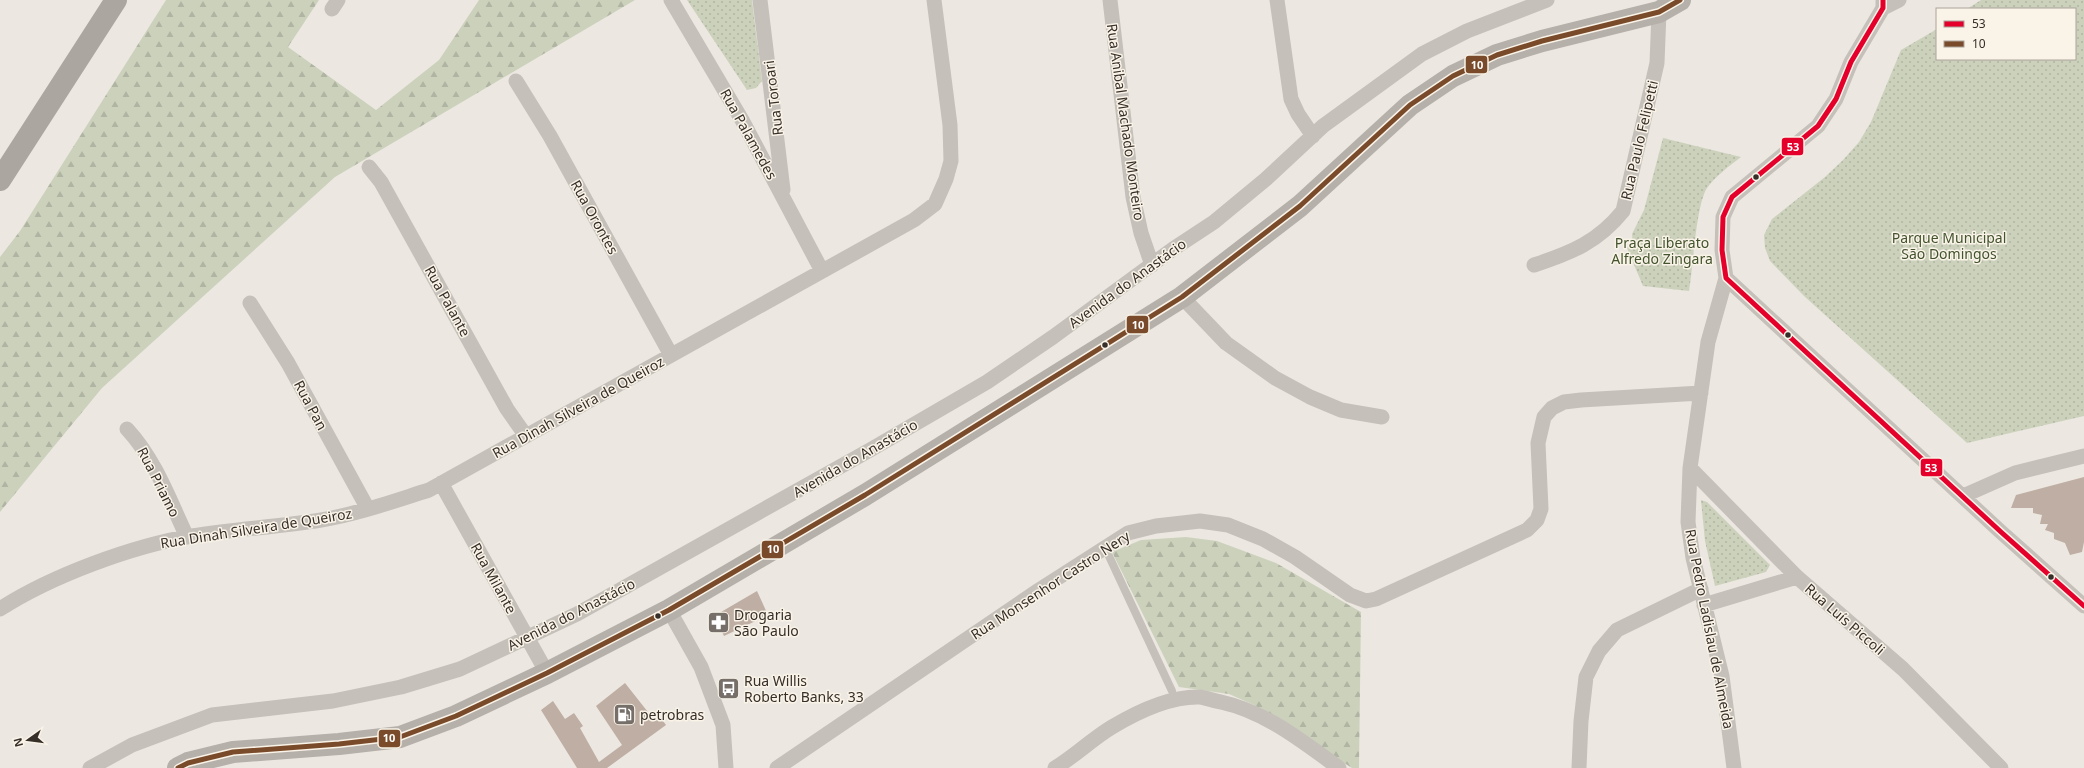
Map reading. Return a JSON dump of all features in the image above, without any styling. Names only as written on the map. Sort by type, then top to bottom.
[{"type":"highway","points":[[0,180],[116,0]]},
{"type":"main road","points":[[184,766],[233,752],[339,744],[400,737],[456,716],[547,673],[669,610],[865,495],[1182,297],[1300,206],[1410,105],[1453,76],[1497,55],[1542,41],[1659,12],[1680,0]]},
{"type":"street","name":"Rua Palamedes","points":[[671,0],[718,76],[784,197],[822,271]]},
{"type":"street","name":"Rua Toroari","points":[[760,0],[784,197]]},
{"type":"street","name":"Rua Dinah Silveira de Queiroz","points":[[0,609],[49,584],[132,550],[187,537],[322,520],[368,509],[429,490],[914,220],[934,204],[946,180],[951,161],[952,145],[934,0]]},
{"type":"street","name":"Rua Anibal Machado Monteiro","points":[[1110,0],[1133,197],[1141,232],[1152,265]]},
{"type":"street","points":[[1277,0],[1291,100],[1298,114],[1313,136]]},
{"type":"street","name":"Avenida do Anastácio","points":[[90,768],[132,745],[212,715],[333,701],[401,688],[460,669],[577,614],[870,450],[973,390],[1053,337],[1173,249],[1214,222],[1266,179],[1313,136],[1366,94],[1422,54],[1467,31],[1546,0]]},
{"type":"street","points":[[1899,0],[1883,4],[1851,62],[1836,99],[1818,126],[1732,197],[1723,217],[1722,250],[1726,278],[2084,606]]},
{"type":"street","name":"Rua Paulo Felipetti","points":[[1534,265],[1571,253],[1594,239],[1612,225],[1622,211],[1657,63],[1659,12]]},
{"type":"street","name":"Rua Orontes","points":[[516,81],[550,136],[671,356]]},
{"type":"street","name":"Rua Palante","points":[[369,167],[384,188],[508,409],[526,436]]},
{"type":"street","name":"Rua Pedro Ladislau de Almeida","points":[[1726,278],[1708,342],[1690,468],[1688,522],[1690,544],[1722,676],[1734,768]]},
{"type":"street","points":[[1182,297],[1226,343],[1274,378],[1310,397],[1341,410],[1382,417]]},
{"type":"street","name":"Rua Pan","points":[[250,303],[288,363],[368,509]]},
{"type":"street","name":"Rua Monsenhor Castro Nery","points":[[777,768],[1038,590],[1128,533],[1156,526],[1200,521],[1228,525],[1263,539],[1295,557],[1350,595],[1366,601],[1384,596],[1426,575],[1527,530],[1537,520],[1541,509],[1538,442],[1544,417],[1552,408],[1564,402],[1582,400],[1701,393]]},
{"type":"street","name":"Rua Priamo","points":[[127,429],[137,440],[161,482],[187,537]]},
{"type":"street","points":[[1963,496],[2015,473],[2084,456]]},
{"type":"street","name":"Rua Luís Piccoli","points":[[1690,468],[1797,577],[1903,669],[2002,768]]},
{"type":"street","name":"Rua Milante","points":[[441,483],[547,673]]},
{"type":"street","points":[[1704,605],[1797,577]]},
{"type":"street","points":[[1579,768],[1581,721],[1586,677],[1599,651],[1617,630],[1700,589]]},
{"type":"street","points":[[669,610],[701,667],[723,725],[726,768]]},
{"type":"street","points":[[1067,766],[1110,728],[1137,713],[1164,703],[1200,697],[1242,707],[1263,717],[1292,734],[1339,768]]},
{"type":"lane","points":[[1108,554],[1172,691]]},
{"type":"green space","points":[[166,0],[319,0],[288,47],[376,110],[439,60],[479,0],[635,0],[335,177],[102,388],[0,512],[0,257],[20,231]]},
{"type":"green space","points":[[687,0],[752,0],[762,81],[756,88],[747,90]]},
{"type":"green space","name":"Parque Municipal São Domingos","points":[[1981,0],[2084,0],[2084,416],[1967,443],[1804,296],[1770,261],[1765,248],[1764,235],[1772,219],[1825,177],[1859,142],[1871,122],[1901,50],[1936,30],[1936,60],[2076,60],[2076,8],[1969,8]]},
{"type":"green space","name":"Praça Liberato Alfredo Zingara","points":[[1663,138],[1741,157],[1714,179],[1703,196],[1700,208],[1689,291],[1643,286],[1627,248],[1644,210]]},
{"type":"green space","points":[[1701,500],[1707,502],[1770,565],[1766,572],[1715,586],[1705,541]]},
{"type":"green space","points":[[1186,537],[1217,541],[1276,563],[1361,612],[1359,768],[1352,768],[1254,705],[1229,694],[1179,687],[1112,552],[1141,540]]},
{"type":"building","points":[[2084,477],[2084,542],[2082,552],[2070,555],[2065,543],[2054,539],[2054,533],[2045,530],[2048,524],[2040,524],[2042,515],[2033,513],[2033,508],[2011,508],[2016,495]]},
{"type":"building","points":[[757,591],[768,615],[724,636],[717,622],[721,612]]},
{"type":"building","points":[[625,683],[655,721],[660,717],[666,725],[607,768],[577,768],[541,710],[553,701],[565,719],[574,713],[583,726],[580,728],[599,762],[622,745],[596,706]]},
{"type":"transit line","name":"10","points":[[178,768],[188,763],[233,752],[339,744],[400,737],[456,716],[547,673],[669,610],[865,495],[1182,297],[1300,206],[1410,105],[1453,76],[1497,55],[1542,41],[1659,12],[1680,0]]},
{"type":"transit line","name":"53","points":[[1883,0],[1883,8],[1851,62],[1836,99],[1818,126],[1732,197],[1723,217],[1722,250],[1726,278],[2001,532],[2084,606]]},
{"type":"place","name":"Drogaria São Paulo","points":[[719,622]]},
{"type":"place","name":"Rua Willis Roberto Banks, 33","points":[[729,688]]},
{"type":"place","name":"petrobras","points":[[625,714]]}]
